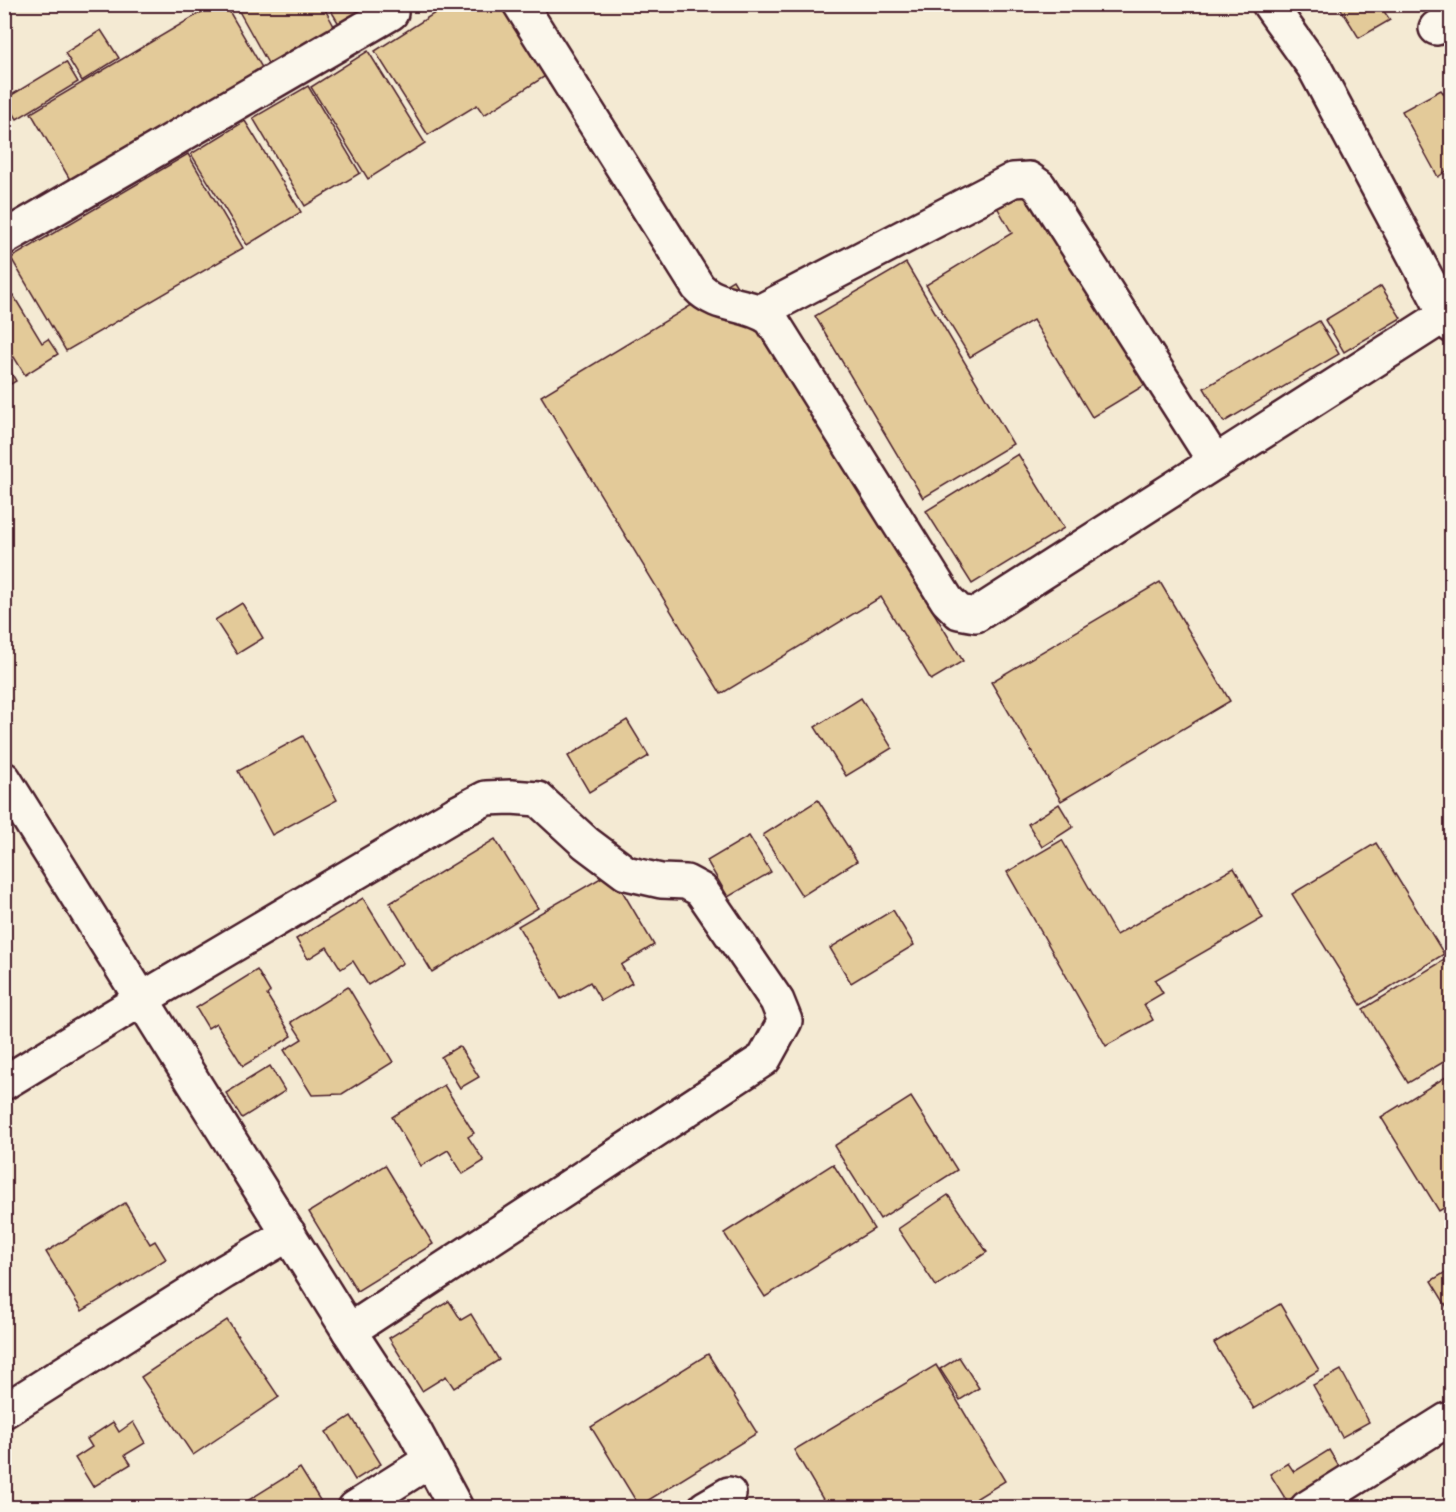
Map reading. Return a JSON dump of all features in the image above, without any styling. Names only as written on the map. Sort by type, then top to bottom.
[{"type":"street","points":[[520,4],[698,287],[705,295],[714,299],[761,311],[771,319],[947,600],[959,612],[976,615],[1215,462],[1448,321],[1314,68],[1269,4]]},
{"type":"street","points":[[4,238],[391,13]]},
{"type":"street","points":[[761,311],[1013,180],[1029,178],[1045,195],[1215,462]]},
{"type":"street","points":[[4,779],[349,1331],[414,1430],[456,1508]]},
{"type":"street","points":[[4,1083],[142,999],[455,814],[486,798],[538,799],[586,843],[626,873],[661,881],[686,882],[702,890],[777,1001],[785,1021],[764,1059],[349,1331]]},
{"type":"street","points":[[4,1411],[224,1272],[289,1234]]},
{"type":"street","points":[[1307,1508],[1447,1420]]},
{"type":"street","points":[[355,1508],[429,1461]]},
{"type":"building","points":[[215,4],[225,4],[264,71],[72,183],[31,113]]},
{"type":"building","points":[[235,4],[322,4],[335,28],[269,65]]},
{"type":"building","points":[[327,4],[372,4],[339,24]]},
{"type":"building","points":[[449,4],[503,4],[547,75],[484,115],[477,105],[428,135],[375,51]]},
{"type":"building","points":[[1338,4],[1379,4],[1390,20],[1359,38]]},
{"type":"building","points":[[1402,4],[1418,4],[1406,10]]},
{"type":"building","points":[[101,30],[119,58],[82,81],[65,53]]},
{"type":"building","points":[[368,51],[425,143],[368,179],[311,87]]},
{"type":"building","points":[[66,62],[78,82],[17,119],[5,99]]},
{"type":"building","points":[[308,86],[360,173],[305,206],[253,118]]},
{"type":"building","points":[[1441,90],[1452,105],[1452,167],[1438,177],[1402,111]]},
{"type":"building","points":[[245,121],[301,212],[247,245],[191,154]]},
{"type":"building","points":[[188,154],[243,248],[66,351],[11,258]]},
{"type":"building","points":[[1030,188],[1148,383],[1092,417],[1033,320],[970,357],[926,285],[1012,233],[997,207]]},
{"type":"building","points":[[1452,195],[1452,208],[1446,200]]},
{"type":"building","points":[[906,263],[1013,444],[923,498],[815,316]]},
{"type":"building","points":[[733,280],[963,661],[931,680],[881,597],[721,694],[541,396]]},
{"type":"building","points":[[1381,286],[1401,318],[1344,352],[1325,320]]},
{"type":"building","points":[[13,295],[42,343],[48,339],[58,354],[25,375],[14,357],[5,362],[16,381],[4,388],[4,300]]},
{"type":"building","points":[[1319,321],[1339,354],[1224,422],[1204,388]]},
{"type":"building","points":[[1018,454],[1064,528],[972,584],[926,511]]},
{"type":"building","points":[[1160,582],[1230,701],[1061,801],[991,682]]},
{"type":"building","points":[[242,603],[263,638],[237,654],[215,620]]},
{"type":"building","points":[[861,698],[892,748],[846,776],[815,727]]},
{"type":"building","points":[[627,720],[649,756],[589,792],[568,756]]},
{"type":"building","points":[[303,736],[337,800],[272,835],[238,771]]},
{"type":"building","points":[[818,800],[857,861],[802,896],[763,835]]},
{"type":"building","points":[[1059,804],[1073,827],[1042,847],[1028,824]]},
{"type":"building","points":[[749,836],[771,872],[728,897],[707,861]]},
{"type":"building","points":[[495,839],[538,908],[432,972],[390,903]]},
{"type":"building","points":[[1062,840],[1116,935],[1234,868],[1263,918],[1155,980],[1163,993],[1144,1004],[1153,1020],[1106,1046],[1007,872]]},
{"type":"building","points":[[1376,843],[1444,954],[1361,1005],[1292,894]]},
{"type":"building","points":[[611,872],[654,945],[621,965],[632,983],[601,1001],[590,982],[561,999],[518,926]]},
{"type":"building","points":[[363,898],[403,963],[368,985],[353,961],[341,969],[327,947],[308,959],[296,939]]},
{"type":"building","points":[[893,910],[914,945],[851,983],[830,948]]},
{"type":"building","points":[[1446,959],[1452,968],[1452,1057],[1408,1083],[1363,1009]]},
{"type":"building","points":[[257,970],[270,992],[267,995],[292,1036],[243,1066],[216,1023],[208,1028],[196,1008]]},
{"type":"building","points":[[348,987],[393,1062],[342,1094],[312,1095],[284,1050],[302,1039],[291,1022]]},
{"type":"building","points":[[459,1046],[479,1077],[460,1088],[441,1057]]},
{"type":"building","points":[[270,1066],[285,1091],[242,1118],[226,1093]]},
{"type":"building","points":[[1452,1073],[1452,1203],[1439,1211],[1381,1117]]},
{"type":"building","points":[[444,1085],[474,1133],[468,1137],[484,1161],[463,1174],[448,1150],[421,1166],[392,1117]]},
{"type":"building","points":[[911,1097],[957,1170],[880,1219],[834,1146]]},
{"type":"building","points":[[833,1164],[874,1229],[765,1297],[724,1233]]},
{"type":"building","points":[[385,1165],[433,1244],[357,1291],[309,1212]]},
{"type":"building","points":[[948,1195],[987,1252],[936,1286],[898,1229]]},
{"type":"building","points":[[125,1203],[150,1244],[155,1241],[166,1259],[82,1311],[46,1252]]},
{"type":"building","points":[[1452,1268],[1452,1315],[1431,1281]]},
{"type":"building","points":[[449,1301],[461,1320],[471,1314],[499,1360],[454,1388],[446,1376],[422,1391],[389,1338]]},
{"type":"building","points":[[1280,1304],[1319,1370],[1254,1409],[1214,1343]]},
{"type":"building","points":[[227,1320],[279,1397],[193,1455],[141,1377]]},
{"type":"building","points":[[708,1354],[757,1433],[639,1506],[591,1427]]},
{"type":"building","points":[[959,1357],[979,1388],[960,1400],[940,1369]]},
{"type":"building","points":[[936,1365],[1005,1481],[961,1508],[828,1508],[794,1450]]},
{"type":"building","points":[[1341,1370],[1369,1422],[1342,1437],[1313,1385]]},
{"type":"building","points":[[351,1416],[381,1464],[355,1480],[326,1432]]},
{"type":"building","points":[[113,1422],[119,1432],[133,1422],[145,1443],[125,1455],[131,1464],[93,1487],[75,1458],[92,1447],[87,1439]]},
{"type":"building","points":[[1329,1450],[1341,1470],[1288,1503],[1270,1474],[1288,1463],[1294,1472]]},
{"type":"building","points":[[300,1468],[323,1505],[318,1508],[236,1508]]}]
